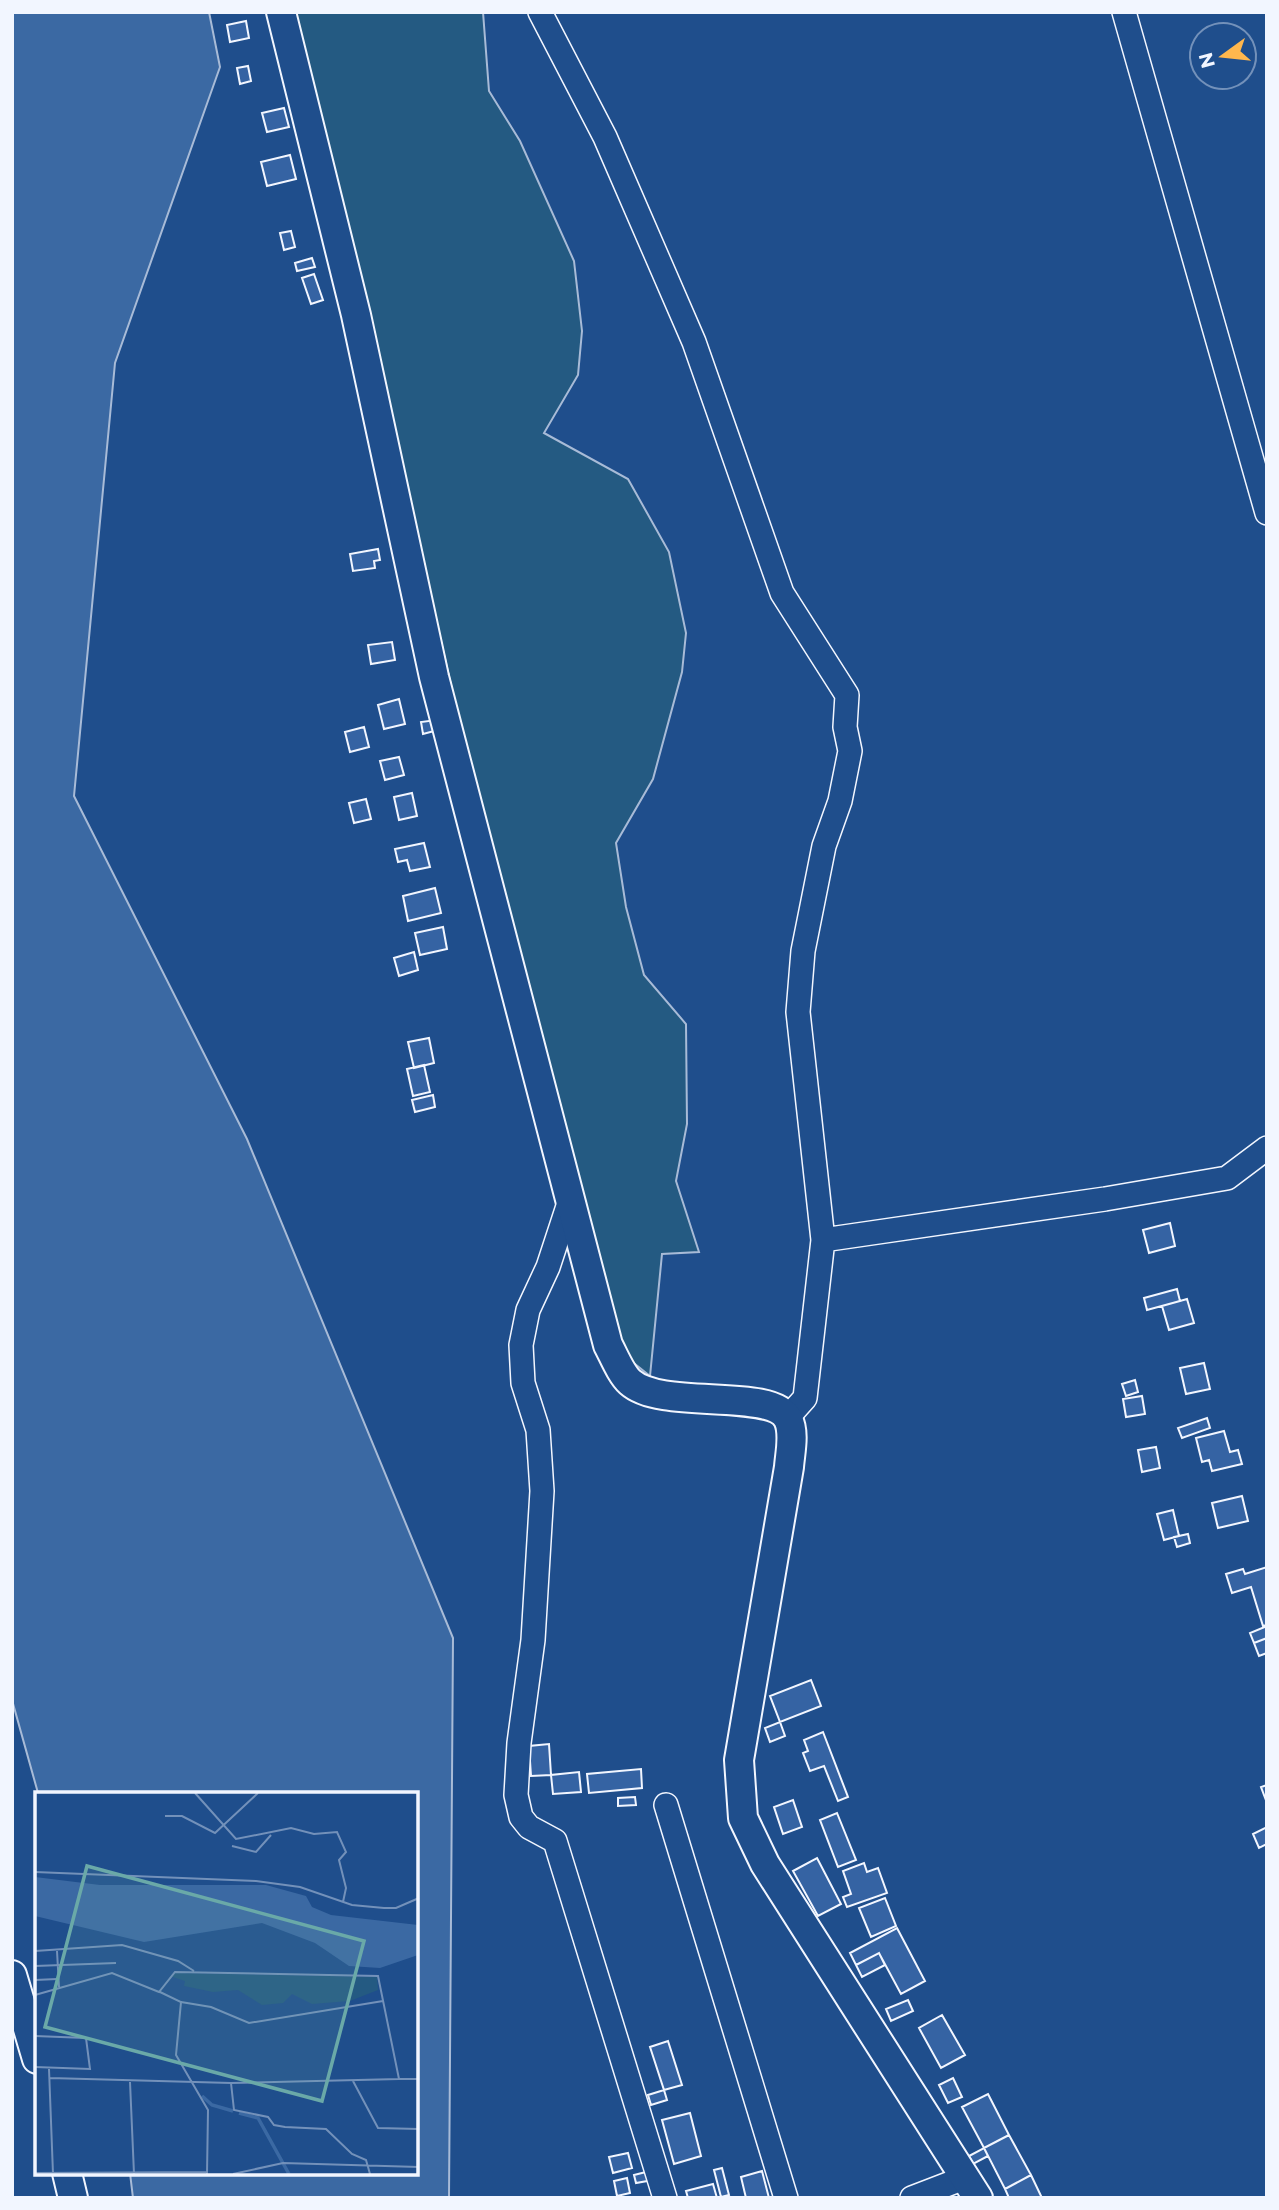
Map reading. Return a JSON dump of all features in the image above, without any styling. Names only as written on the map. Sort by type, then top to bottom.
[{"type":"main road","points":[[281,12],[356,315],[433,677],[608,1345],[630,1382],[654,1395],[758,1403],[777,1409],[788,1417],[791,1430],[789,1467],[738,1760],[743,1818],[765,1864],[971,2188]]},
{"type":"main road","points":[[12,1975],[35,2052]]},
{"type":"main road","points":[[67,2175],[73,2198]]},
{"type":"street","points":[[540,12],[605,137],[694,342],[782,593],[847,695],[845,727],[850,751],[840,801],[824,846],[803,951],[798,1012],[823,1240],[805,1398],[788,1417]]},
{"type":"street","points":[[1124,12],[1267,513]]},
{"type":"street","points":[[823,1240],[1105,1199],[1227,1178],[1267,1148]]},
{"type":"street","points":[[570,1200],[548,1267],[528,1310],[521,1345],[523,1383],[538,1430],[541,1491],[533,1640],[519,1743],[516,1796],[521,1816],[529,1827],[555,1841],[665,2198]]},
{"type":"street","points":[[666,1805],[786,2198]]},
{"type":"street","points":[[912,2198],[971,2188]]},
{"type":"shaded area","points":[[12,12],[209,12],[220,67],[115,363],[74,796],[247,1139],[453,1638],[449,2198],[133,2198],[130,2175],[418,2175],[418,1792],[38,1792],[12,1700]]},
{"type":"shaded area","points":[[292,12],[483,12],[489,91],[520,141],[574,261],[582,331],[578,375],[544,433],[628,479],[669,552],[686,633],[682,672],[653,779],[616,843],[626,907],[644,975],[686,1024],[687,1124],[676,1181],[699,1252],[662,1254],[650,1376],[625,1356],[508,933],[367,319]]},
{"type":"building","points":[[246,21],[249,38],[230,42],[227,25]]},
{"type":"building","points":[[248,66],[251,81],[240,84],[237,68]]},
{"type":"building","points":[[284,108],[289,127],[267,132],[262,113]]},
{"type":"building","points":[[290,155],[296,179],[267,186],[261,162]]},
{"type":"building","points":[[291,231],[295,247],[284,250],[280,233]]},
{"type":"building","points":[[312,258],[315,267],[297,271],[295,263]]},
{"type":"building","points":[[314,274],[323,300],[311,304],[302,278]]},
{"type":"building","points":[[378,549],[380,560],[374,561],[375,568],[353,571],[350,554]]},
{"type":"building","points":[[392,642],[395,660],[371,664],[368,645]]},
{"type":"building","points":[[399,699],[405,724],[384,729],[378,705]]},
{"type":"building","points":[[436,720],[438,730],[423,734],[421,722]]},
{"type":"building","points":[[364,727],[369,747],[350,752],[345,732]]},
{"type":"building","points":[[399,757],[404,775],[385,780],[380,761]]},
{"type":"building","points":[[412,793],[417,816],[399,820],[394,797]]},
{"type":"building","points":[[366,799],[371,819],[354,823],[349,803]]},
{"type":"building","points":[[424,843],[430,867],[410,871],[407,860],[398,862],[395,849]]},
{"type":"building","points":[[435,888],[441,913],[408,921],[403,896]]},
{"type":"building","points":[[443,927],[447,949],[420,955],[415,933]]},
{"type":"building","points":[[414,952],[418,970],[399,976],[394,958]]},
{"type":"building","points":[[429,1038],[434,1063],[414,1068],[408,1042]]},
{"type":"building","points":[[424,1065],[430,1092],[413,1096],[407,1069]]},
{"type":"building","points":[[433,1095],[435,1107],[415,1112],[412,1100]]},
{"type":"building","points":[[1170,1223],[1175,1246],[1149,1253],[1143,1230]]},
{"type":"building","points":[[1177,1289],[1180,1301],[1147,1310],[1144,1298]]},
{"type":"building","points":[[1187,1299],[1194,1323],[1169,1330],[1162,1306]]},
{"type":"building","points":[[1204,1363],[1210,1389],[1186,1394],[1180,1368]]},
{"type":"building","points":[[1135,1380],[1138,1392],[1126,1396],[1122,1384]]},
{"type":"building","points":[[1142,1396],[1145,1414],[1126,1417],[1123,1399]]},
{"type":"building","points":[[1207,1418],[1210,1428],[1182,1438],[1178,1428]]},
{"type":"building","points":[[1224,1431],[1230,1452],[1238,1450],[1242,1464],[1212,1471],[1209,1460],[1202,1462],[1196,1438]]},
{"type":"building","points":[[1156,1447],[1160,1468],[1142,1472],[1138,1450]]},
{"type":"building","points":[[1242,1496],[1248,1521],[1218,1528],[1212,1503]]},
{"type":"building","points":[[1173,1510],[1179,1536],[1164,1540],[1157,1514]]},
{"type":"building","points":[[1188,1534],[1190,1543],[1177,1547],[1174,1537]]},
{"type":"building","points":[[1267,1567],[1267,1625],[1263,1626],[1251,1587],[1232,1593],[1226,1574],[1243,1569],[1245,1574]]},
{"type":"building","points":[[1267,1626],[1267,1638],[1254,1643],[1250,1633]]},
{"type":"building","points":[[1267,1638],[1267,1653],[1259,1656],[1254,1643]]},
{"type":"building","points":[[811,1680],[821,1706],[780,1722],[770,1696]]},
{"type":"building","points":[[780,1722],[785,1736],[770,1742],[765,1728]]},
{"type":"building","points":[[823,1732],[848,1797],[838,1801],[824,1766],[810,1771],[803,1753],[808,1751],[804,1740]]},
{"type":"building","points":[[549,1744],[551,1775],[531,1776],[529,1746]]},
{"type":"building","points":[[641,1769],[642,1788],[589,1793],[587,1774]]},
{"type":"building","points":[[579,1772],[581,1792],[553,1794],[551,1775]]},
{"type":"building","points":[[1267,1785],[1267,1803],[1261,1787]]},
{"type":"building","points":[[635,1797],[636,1805],[618,1806],[618,1798]]},
{"type":"building","points":[[793,1800],[802,1827],[783,1834],[774,1807]]},
{"type":"building","points":[[837,1813],[856,1860],[838,1867],[820,1820]]},
{"type":"building","points":[[1267,1827],[1267,1844],[1259,1848],[1253,1834]]},
{"type":"building","points":[[817,1858],[841,1904],[818,1916],[793,1871]]},
{"type":"building","points":[[864,1863],[867,1872],[878,1868],[887,1893],[847,1907],[843,1897],[851,1894],[843,1871]]},
{"type":"building","points":[[885,1898],[896,1926],[871,1937],[859,1908]]},
{"type":"building","points":[[897,1928],[925,1981],[901,1994],[879,1953],[856,1965],[850,1953]]},
{"type":"building","points":[[879,1953],[885,1965],[862,1977],[856,1965]]},
{"type":"building","points":[[908,2000],[913,2011],[891,2021],[886,2009]]},
{"type":"building","points":[[942,2015],[965,2055],[941,2068],[919,2028]]},
{"type":"building","points":[[668,2041],[682,2085],[664,2090],[650,2047]]},
{"type":"building","points":[[953,2078],[962,2097],[948,2103],[939,2085]]},
{"type":"building","points":[[664,2090],[667,2100],[651,2105],[648,2095]]},
{"type":"building","points":[[988,2094],[1009,2135],[984,2148],[962,2107]]},
{"type":"building","points":[[690,2113],[701,2156],[674,2164],[662,2120]]},
{"type":"building","points":[[1009,2135],[1031,2175],[1005,2189],[984,2148]]},
{"type":"building","points":[[984,2148],[988,2156],[973,2164],[969,2156]]},
{"type":"building","points":[[628,2153],[632,2168],[613,2173],[609,2157]]},
{"type":"building","points":[[722,2168],[729,2195],[721,2197],[714,2170]]},
{"type":"building","points":[[650,2171],[653,2180],[636,2183],[634,2175]]},
{"type":"building","points":[[762,2171],[769,2198],[746,2198],[741,2177]]},
{"type":"building","points":[[1031,2175],[1042,2198],[1009,2198],[1005,2189]]},
{"type":"building","points":[[627,2178],[630,2193],[617,2196],[614,2181]]},
{"type":"building","points":[[713,2184],[717,2198],[688,2198],[686,2191]]}]
